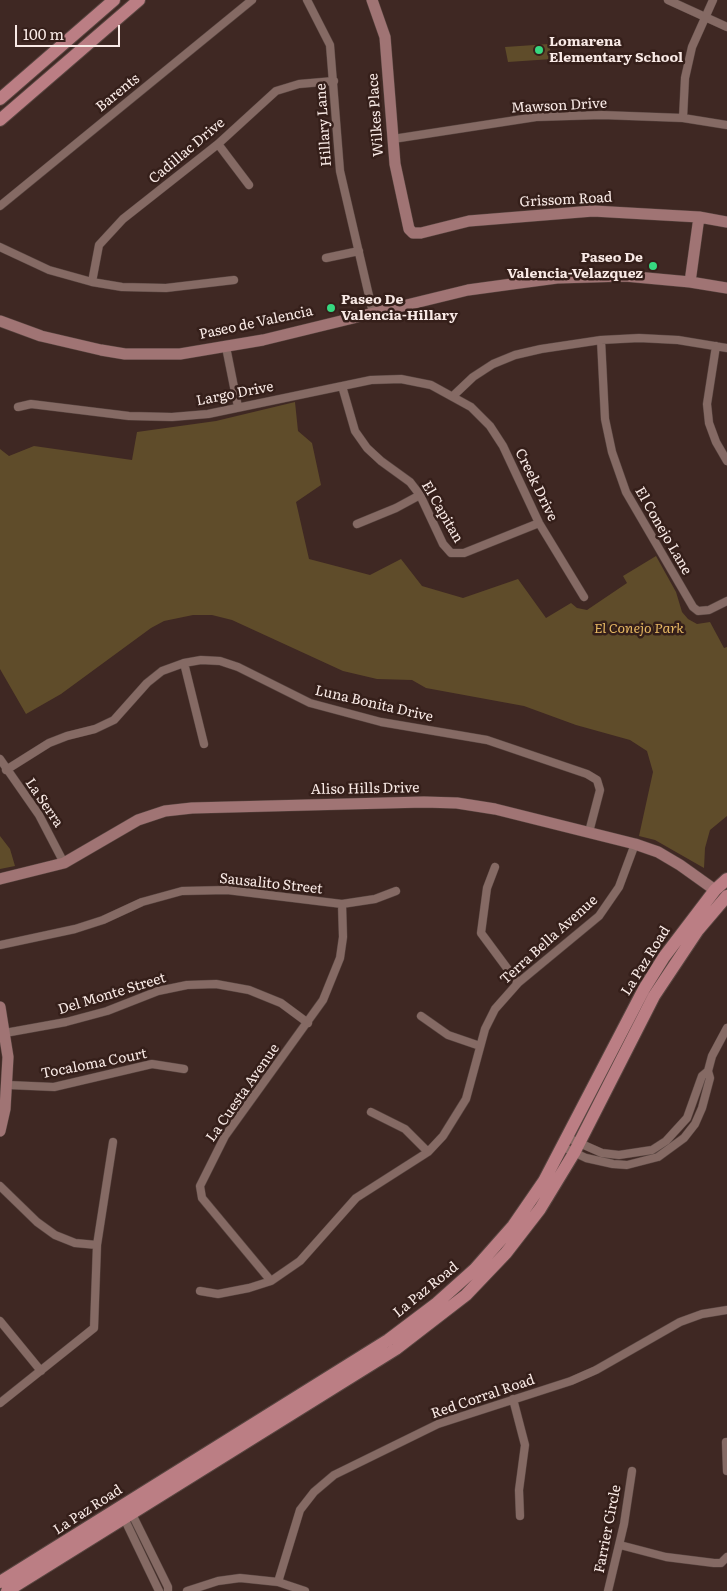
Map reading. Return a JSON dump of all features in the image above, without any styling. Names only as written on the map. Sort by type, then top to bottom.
[{"type":"main road","points":[[0,99],[114,0]]},
{"type":"main road","points":[[0,120],[139,0]]},
{"type":"main road","points":[[30,72],[40,85]]},
{"type":"main road","name":"La Paz Road","points":[[7,1591],[125,1510],[388,1340],[437,1303],[475,1269],[512,1226],[571,1145],[644,989],[681,932],[722,895],[727,879]]},
{"type":"main road","name":"La Paz Road","points":[[0,1582],[125,1510]]},
{"type":"street","name":"Barents","points":[[0,206],[252,0]]},
{"type":"street","name":"Wilkes Place","points":[[372,0],[386,36],[395,164],[409,229]]},
{"type":"street","points":[[668,0],[727,27]]},
{"type":"street","points":[[683,118],[685,78],[692,47],[713,0]]},
{"type":"street","name":"Hillary Lane","points":[[309,1],[330,45],[340,171],[373,313]]},
{"type":"street","name":"Cadillac Drive","points":[[92,282],[100,245],[123,219],[218,144],[276,91],[299,84],[334,82]]},
{"type":"street","name":"Mawson Drive","points":[[393,139],[536,118],[602,115],[683,118],[727,125]]},
{"type":"street","points":[[218,144],[249,185]]},
{"type":"street","name":"Grissom Road","points":[[409,229],[416,234],[469,221],[593,211],[699,217],[727,222]]},
{"type":"street","points":[[690,282],[699,217]]},
{"type":"street","points":[[0,247],[49,270],[92,282],[122,287],[166,288],[234,280]]},
{"type":"street","points":[[326,258],[359,251]]},
{"type":"street","name":"Paseo de Valencia","points":[[0,320],[70,344],[125,354],[180,354],[226,347],[468,290],[558,278],[625,276],[690,282],[727,288]]},
{"type":"street","points":[[452,396],[473,377],[493,364],[516,355],[601,340],[639,338],[678,340],[727,348]]},
{"type":"street","name":"El Conejo Lane","points":[[601,340],[605,418],[618,470],[637,512],[658,545],[690,603],[698,611],[709,610],[727,601]]},
{"type":"street","points":[[716,346],[708,387],[708,413],[716,442],[727,461]]},
{"type":"street","points":[[226,347],[238,407]]},
{"type":"street","name":"Largo Drive","points":[[18,407],[31,404],[129,416],[172,417],[208,414],[371,380],[401,379],[431,385],[452,396]]},
{"type":"street","name":"El Capitan","points":[[342,386],[355,431],[367,448],[381,462],[410,482],[420,495],[446,549],[452,553],[464,553],[539,522]]},
{"type":"street","name":"Creek Drive","points":[[452,396],[471,407],[490,426],[503,446],[539,522],[584,597]]},
{"type":"street","points":[[357,524],[396,508],[420,495]]},
{"type":"street","name":"Luna Bonita Drive","points":[[6,770],[49,743],[95,729],[114,720],[147,683],[162,671],[184,663],[201,660],[220,661],[238,667],[310,703],[381,722],[487,740],[587,774],[597,780],[600,790],[589,832]]},
{"type":"street","points":[[184,663],[204,744]]},
{"type":"street","name":"La Serra","points":[[0,759],[39,815],[64,863]]},
{"type":"street","name":"Aliso Hills Drive","points":[[0,879],[64,863],[138,820],[165,811],[192,808],[457,803],[495,809],[635,844],[658,852],[722,895]]},
{"type":"street","name":"Terra Bella Avenue","points":[[200,1291],[218,1294],[249,1288],[270,1281],[300,1261],[356,1198],[428,1152],[444,1136],[466,1099],[485,1029],[495,1009],[518,983],[599,916],[620,886],[635,844]]},
{"type":"street","points":[[495,867],[487,888],[481,933],[518,983]]},
{"type":"street","name":"Sausalito Street","points":[[0,945],[75,929],[103,920],[142,902],[182,891],[227,890],[342,904],[375,899],[396,891]]},
{"type":"street","name":"La Cuesta Avenue","points":[[270,1281],[202,1198],[200,1186],[225,1136],[324,1000],[340,958],[343,937],[342,904]]},
{"type":"street","name":"Del Monte Street","points":[[5,1033],[66,1022],[107,1010],[158,991],[186,985],[216,984],[249,990],[281,1004],[308,1023]]},
{"type":"street","points":[[0,1007],[5,1033],[8,1086],[0,1131]]},
{"type":"street","points":[[421,1016],[448,1035],[480,1046]]},
{"type":"street","points":[[571,1145],[600,1162],[627,1165],[658,1157],[673,1148],[695,1124],[702,1108],[710,1078],[708,1071],[712,1056],[727,1028]]},
{"type":"street","name":"Tocaloma Court","points":[[8,1086],[54,1087],[152,1064],[184,1069]]},
{"type":"street","points":[[371,1112],[405,1129],[428,1152]]},
{"type":"street","points":[[0,1403],[94,1328],[97,1245],[113,1142]]},
{"type":"street","points":[[0,1186],[37,1222],[55,1235],[76,1243],[97,1245]]},
{"type":"street","name":"Red Corral Road","points":[[278,1582],[300,1510],[323,1483],[334,1475],[438,1424],[570,1381],[596,1370],[680,1322],[702,1314],[727,1310]]},
{"type":"street","points":[[0,1320],[41,1371]]},
{"type":"street","points":[[514,1399],[525,1445],[519,1490],[520,1516]]},
{"type":"street","points":[[726,1442],[727,1471]]},
{"type":"street","name":"Farrier Circle","points":[[608,1591],[620,1545],[632,1472]]},
{"type":"street","points":[[125,1510],[159,1591]]},
{"type":"street","points":[[125,1510],[168,1587],[168,1591]]},
{"type":"street","points":[[620,1545],[666,1557],[714,1563],[721,1562],[727,1558]]},
{"type":"street","points":[[187,1591],[218,1581],[240,1578],[278,1582],[305,1591]]},
{"type":"green space","points":[[549,44],[552,59],[508,62],[505,47]]},
{"type":"green space","name":"El Conejo Park","points":[[295,402],[298,431],[312,443],[321,485],[296,502],[309,559],[370,575],[401,559],[422,586],[463,598],[518,579],[546,618],[571,603],[577,608],[587,610],[627,583],[623,576],[656,556],[676,592],[682,612],[688,619],[697,624],[710,622],[724,648],[727,647],[727,816],[710,830],[705,848],[704,868],[655,840],[639,836],[653,772],[647,751],[630,740],[576,725],[524,706],[426,688],[412,680],[377,679],[343,671],[232,620],[212,615],[193,615],[164,621],[151,628],[61,694],[26,714],[0,669],[0,449],[9,456],[34,446],[132,460],[137,432],[216,421]]},
{"type":"green space","points":[[0,836],[10,849],[15,866],[0,869]]},
{"type":"place","name":"Lomarena Elementary School","points":[[539,50]]},
{"type":"place","name":"Paseo De Valencia-Velazquez","points":[[653,266]]},
{"type":"place","name":"Paseo De Valencia-Hillary","points":[[331,308]]}]
